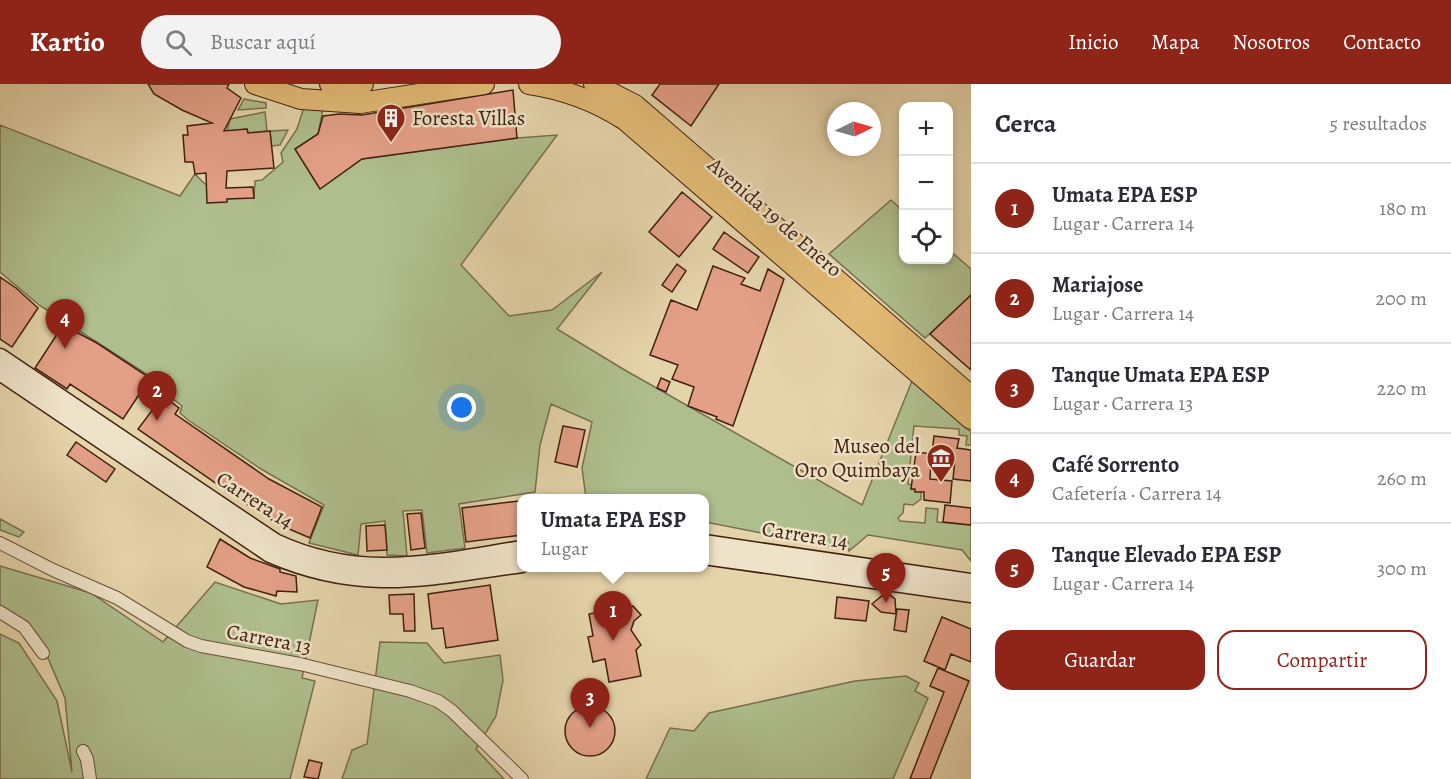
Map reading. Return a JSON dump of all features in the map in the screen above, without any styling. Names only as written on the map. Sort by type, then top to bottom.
[{"type":"main road","points":[[255,84],[301,99],[360,103],[484,84]]},
{"type":"main road","points":[[330,84],[363,84]]},
{"type":"main road","name":"Avenida 19 de Enero","points":[[529,84],[572,94],[603,91],[635,105],[971,396]]},
{"type":"main road","name":"Avenida 19 de Enero","points":[[603,91],[625,120],[971,419]]},
{"type":"main road","name":"Carrera 14","points":[[0,357],[275,542],[301,554],[352,565],[409,566],[517,550]]},
{"type":"main road","name":"Carrera 14","points":[[0,372],[270,554],[297,566],[352,578],[401,580],[517,565]]},
{"type":"main road","name":"Carrera 14","points":[[709,544],[971,582]]},
{"type":"main road","name":"Carrera 14","points":[[709,557],[971,594]]},
{"type":"street","name":"Carrera 13","points":[[0,543],[53,570],[117,598],[187,641],[201,646],[300,664],[411,691],[438,701],[452,711],[522,779]]},
{"type":"street","points":[[0,612],[24,627],[43,653]]},
{"type":"street","points":[[85,755],[90,779]]},
{"type":"green space","points":[[244,99],[266,103],[266,108],[238,110]]},
{"type":"green space","points":[[304,107],[323,109],[318,134],[295,149],[320,189],[362,159],[517,138],[557,135],[461,265],[509,316],[552,310],[602,272],[557,329],[862,505],[912,381],[971,432],[971,445],[966,445],[967,436],[959,435],[959,429],[914,426],[908,484],[912,485],[911,489],[921,492],[921,499],[913,505],[904,504],[903,513],[898,518],[900,521],[925,523],[926,508],[938,509],[937,522],[971,525],[971,561],[962,550],[868,535],[849,551],[848,542],[834,547],[709,523],[709,494],[585,494],[582,468],[592,422],[551,404],[540,445],[535,492],[459,504],[465,548],[427,553],[422,510],[403,511],[407,556],[387,555],[385,521],[361,524],[358,555],[309,543],[324,505],[261,469],[188,420],[180,413],[182,406],[168,395],[170,389],[39,305],[0,272],[0,125],[180,196],[195,174],[215,192],[234,198],[254,198],[255,181],[262,180],[283,162],[281,153],[297,129]]},
{"type":"green space","points":[[265,112],[267,131],[248,133],[247,129],[227,131],[230,119]]},
{"type":"green space","points":[[288,130],[280,145],[271,146],[270,131]]},
{"type":"green space","points":[[891,200],[899,207],[899,264],[953,264],[953,253],[971,269],[971,295],[925,338],[829,254]]},
{"type":"green space","points":[[0,519],[24,532],[19,537],[0,530]]},
{"type":"green space","points":[[0,566],[91,593],[163,642],[215,582],[281,604],[318,600],[302,678],[315,681],[290,779],[0,779],[0,634],[19,643],[57,701],[72,772],[65,698],[38,635],[0,606]]},
{"type":"green space","points":[[380,642],[427,643],[444,663],[500,655],[503,680],[496,716],[476,749],[504,779],[342,779],[352,750],[367,744]]},
{"type":"green space","points":[[906,676],[919,683],[915,691],[928,698],[893,779],[646,779],[670,728],[694,731],[709,713],[855,681]]},
{"type":"building","points":[[148,84],[229,84],[227,88],[241,98],[224,131],[247,129],[248,133],[270,131],[274,168],[227,171],[226,188],[253,187],[254,198],[227,199],[227,202],[207,203],[206,173],[195,174],[193,162],[185,162],[183,135],[188,135],[187,126],[212,123],[154,94]]},
{"type":"building","points":[[660,84],[719,84],[691,126],[652,95]]},
{"type":"building","name":"Foresta Villas","points":[[513,90],[517,138],[362,159],[320,189],[295,149],[318,134],[323,116],[362,115]]},
{"type":"building","points":[[682,192],[712,217],[679,257],[649,232]]},
{"type":"building","points":[[724,232],[759,257],[748,273],[713,249]]},
{"type":"building","points":[[677,264],[686,271],[672,292],[662,285]]},
{"type":"building","points":[[713,266],[745,278],[741,284],[760,291],[768,269],[784,279],[733,426],[688,406],[694,387],[672,379],[678,365],[650,355],[671,300],[697,310]]},
{"type":"building","points":[[0,277],[38,308],[12,347],[0,339]]},
{"type":"building","points":[[971,295],[971,370],[930,334]]},
{"type":"building","points":[[63,325],[97,343],[150,378],[123,419],[70,384],[67,389],[35,368]]},
{"type":"building","points":[[661,378],[670,382],[666,392],[657,388]]},
{"type":"building","points":[[163,396],[179,408],[175,414],[269,479],[322,507],[310,538],[280,525],[240,500],[138,429]]},
{"type":"building","points":[[563,426],[585,430],[577,467],[555,462]]},
{"type":"building","points":[[934,436],[959,439],[957,448],[971,450],[971,481],[953,479],[955,459],[937,456],[931,461],[930,479],[952,481],[950,503],[924,500],[924,492],[915,492],[915,489],[911,489],[916,452],[932,454]]},
{"type":"building","points":[[76,442],[115,469],[106,482],[67,455]]},
{"type":"building","points":[[517,501],[517,536],[466,542],[462,508]]},
{"type":"building","points":[[945,505],[971,508],[971,525],[943,522]]},
{"type":"building","points":[[421,513],[425,548],[411,550],[407,514]]},
{"type":"building","points":[[385,525],[387,550],[367,551],[366,526]]},
{"type":"building","points":[[220,539],[250,558],[280,569],[280,572],[296,576],[297,592],[277,591],[276,596],[244,587],[207,567]]},
{"type":"building","points":[[490,585],[498,640],[446,648],[443,628],[432,629],[428,594]]},
{"type":"building","points":[[414,594],[415,631],[404,631],[403,614],[390,614],[389,595]]},
{"type":"building","points":[[884,594],[895,599],[896,614],[881,612],[872,604]]},
{"type":"building","points":[[837,597],[869,601],[866,621],[835,618]]},
{"type":"building","points":[[633,606],[641,615],[634,621],[631,630],[641,645],[636,650],[641,676],[609,682],[605,659],[593,662],[588,637],[593,636],[589,614]]},
{"type":"building","points":[[897,609],[909,610],[906,632],[894,630]]},
{"type":"building","points":[[942,617],[971,629],[971,662],[951,654],[945,670],[924,661]]},
{"type":"building","points":[[938,668],[969,681],[930,779],[910,779],[944,692],[930,686]]},
{"type":"building","points":[[585,706],[595,706],[608,713],[615,726],[615,736],[608,749],[595,756],[585,756],[576,752],[569,745],[565,736],[565,726],[569,717],[576,710]]},
{"type":"building","points":[[309,760],[322,763],[318,779],[304,777]]},
{"type":"place","name":"Foresta Villas","points":[[391,144]]},
{"type":"place","name":"Café Sorrento","points":[[65,349]]},
{"type":"place","name":"Mariajose","points":[[157,421]]},
{"type":"place","name":"Museo del Oro Quimbaya","points":[[941,484]]},
{"type":"place","name":"Tanque Elevado EPA ESP","points":[[886,603]]},
{"type":"place","name":"Umata EPA ESP","points":[[613,641]]},
{"type":"place","name":"Tanque Umata EPA ESP","points":[[590,728]]}]
